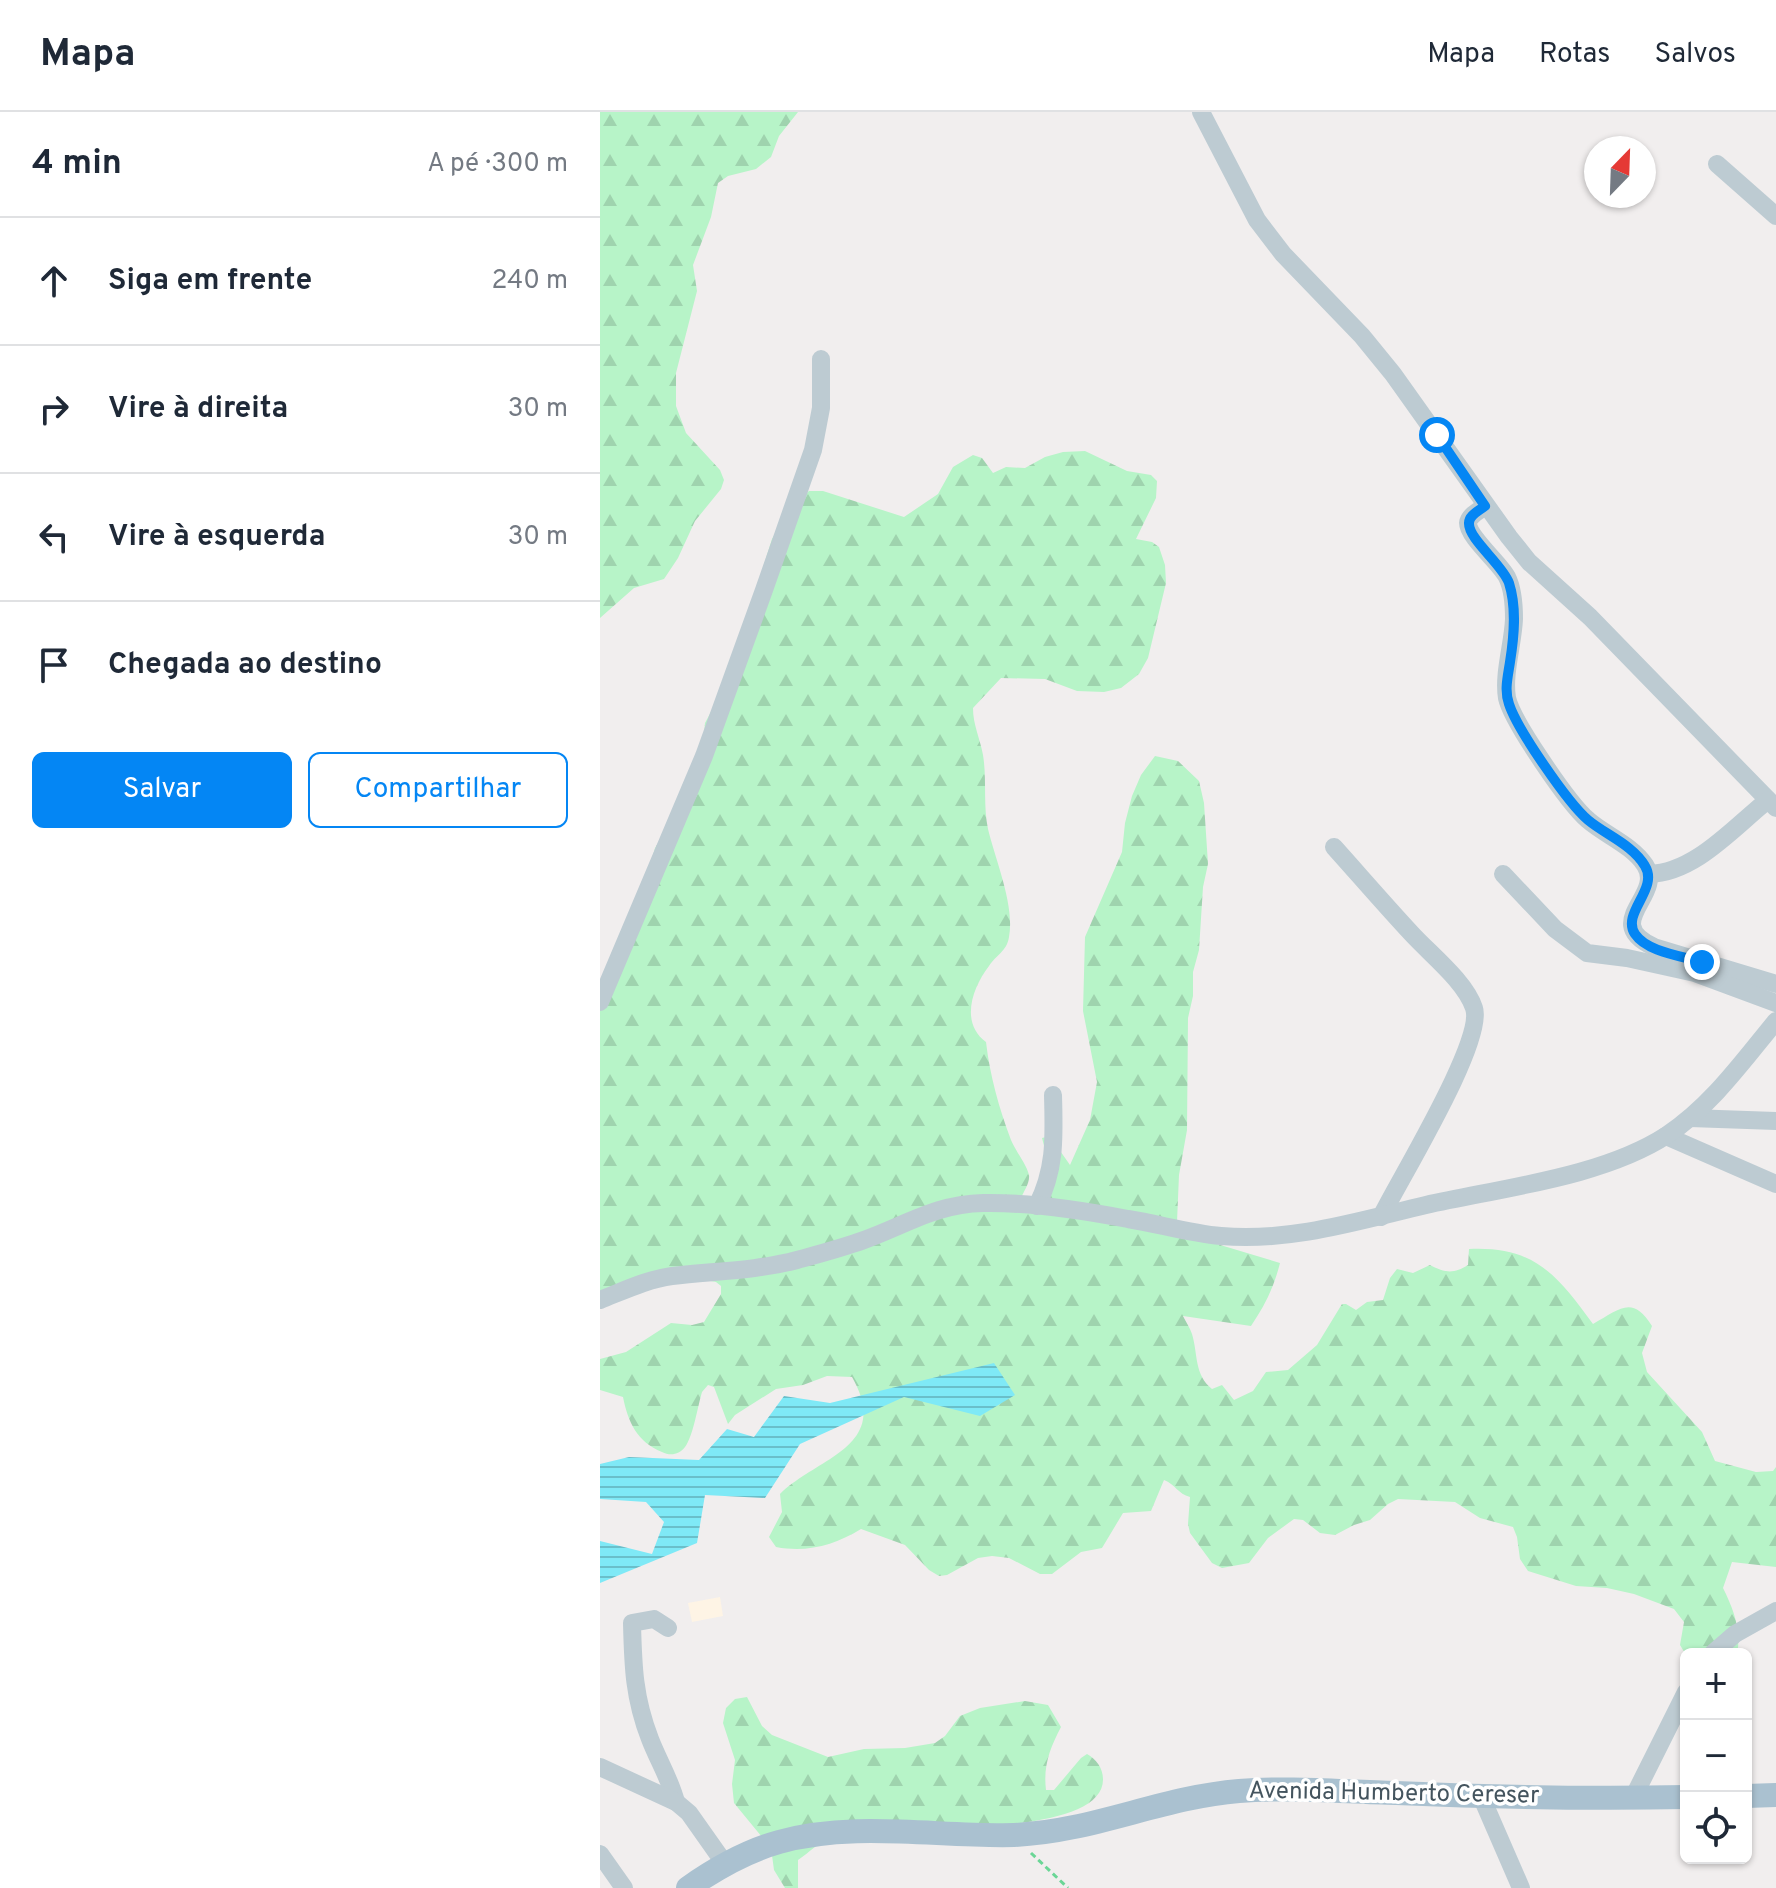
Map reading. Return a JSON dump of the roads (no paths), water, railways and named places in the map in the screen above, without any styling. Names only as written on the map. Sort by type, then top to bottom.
[{"type":"main road","name":"Avenida Humberto Cereser","points":[[688,1888],[725,1864],[778,1842],[820,1834],[1015,1835],[1064,1829],[1173,1802],[1234,1792],[1288,1789],[1481,1796],[1680,1797]]},
{"type":"main road","points":[[1752,1796],[1776,1795]]},
{"type":"street","points":[[1201,112],[1257,220],[1283,254],[1362,336],[1393,374],[1485,506],[1529,562],[1590,617],[1772,804],[1694,859],[1668,872],[1649,874]]},
{"type":"street","points":[[1717,164],[1776,216]]},
{"type":"street","points":[[600,1002],[700,767],[813,450],[821,408],[821,359]]},
{"type":"street","points":[[1485,506],[1471,516],[1468,524],[1471,533],[1508,579],[1512,594],[1513,636],[1507,681],[1510,708],[1577,810],[1637,856],[1649,874],[1631,926],[1634,933],[1642,941],[1672,953],[1776,984]]},
{"type":"street","points":[[1334,847],[1455,979],[1474,1009],[1473,1035],[1462,1060],[1433,1122],[1381,1217]]},
{"type":"street","points":[[1503,874],[1555,929],[1587,953],[1695,973],[1776,1003]]},
{"type":"street","points":[[600,1300],[670,1276],[792,1262],[866,1239],[950,1206],[981,1203],[1037,1206],[1127,1218],[1188,1232],[1235,1236],[1338,1228],[1424,1205],[1556,1178],[1631,1153],[1666,1136],[1716,1093],[1776,1021]]},
{"type":"street","points":[[1037,1206],[1048,1184],[1055,1144],[1053,1095]]},
{"type":"street","points":[[1690,1118],[1776,1121]]},
{"type":"street","points":[[1666,1136],[1776,1184]]},
{"type":"street","points":[[1719,1648],[1735,1634],[1776,1611]]},
{"type":"street","points":[[668,1628],[654,1619],[632,1623],[633,1682],[650,1739],[676,1802]]},
{"type":"street","points":[[1633,1798],[1680,1704]]},
{"type":"street","points":[[600,1767],[676,1802],[689,1813],[725,1864]]},
{"type":"street","points":[[1481,1796],[1521,1888]]},
{"type":"street","points":[[600,1854],[624,1888]]},
{"type":"water","points":[[994,1363],[1015,1395],[980,1416],[904,1397],[800,1444],[765,1498],[705,1495],[697,1543],[600,1583],[600,1541],[652,1554],[664,1522],[646,1502],[600,1499],[600,1464],[629,1457],[699,1460],[727,1429],[754,1437],[784,1396],[830,1403]]}]
